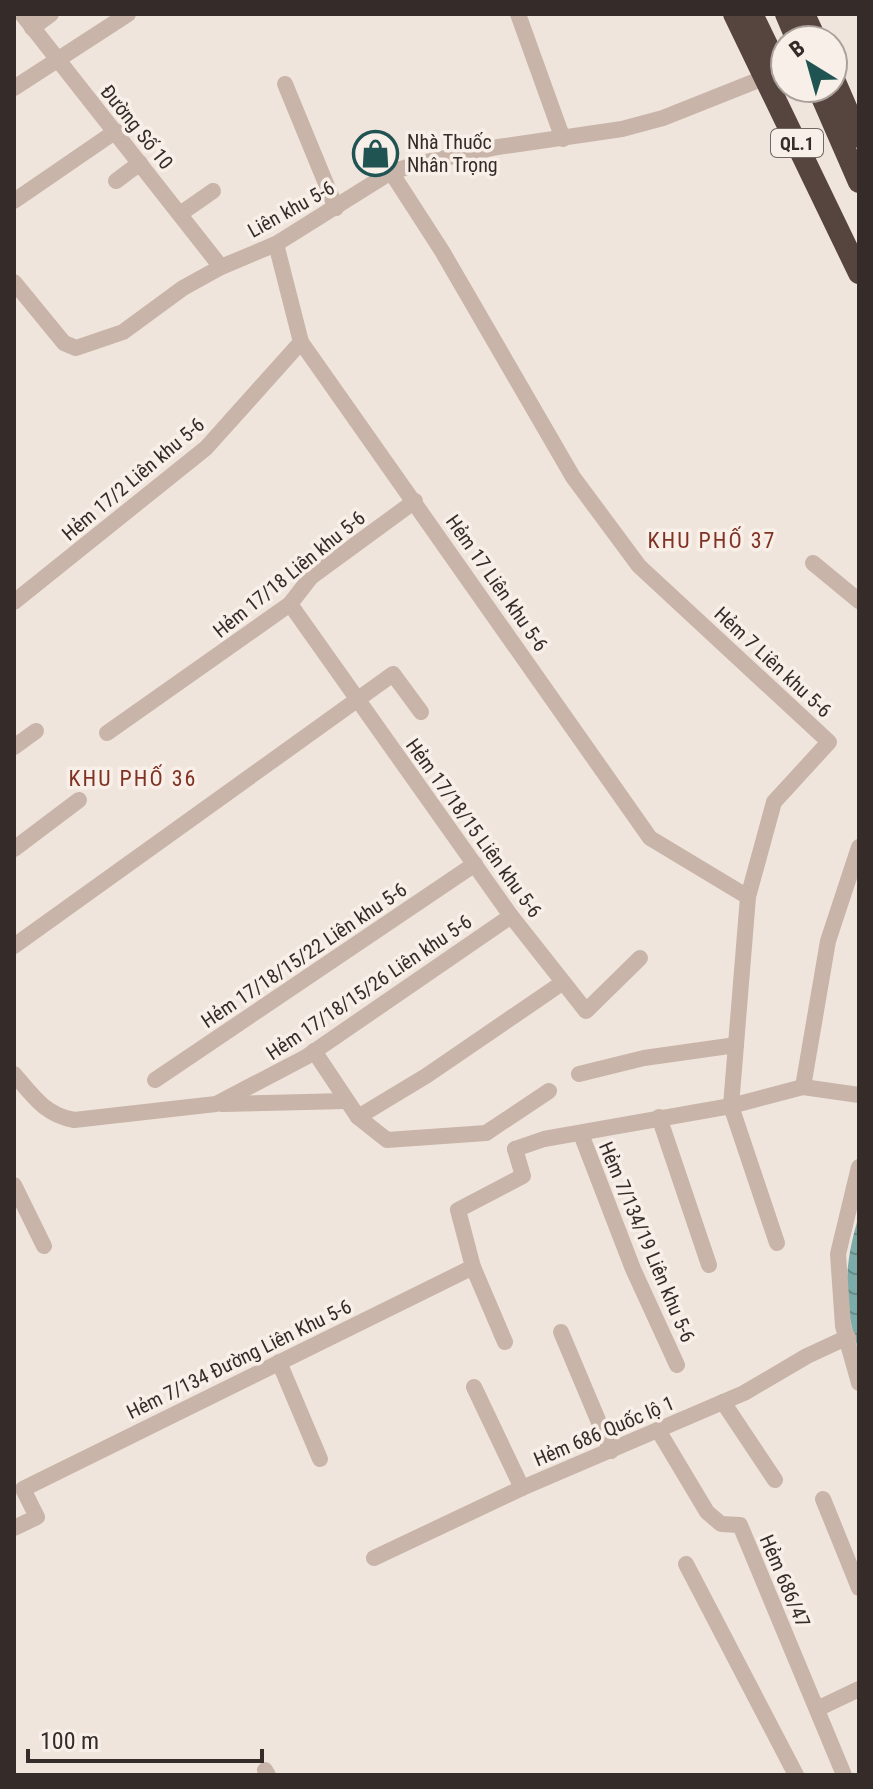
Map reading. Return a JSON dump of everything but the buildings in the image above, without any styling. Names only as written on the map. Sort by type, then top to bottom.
[{"type":"highway","name":"QL.1","points":[[734,14],[769,64]]},
{"type":"highway","name":"QL.1","points":[[752,14],[769,54]]},
{"type":"highway","name":"QL.1","points":[[790,104],[859,273]]},
{"type":"highway","name":"QL.1","points":[[792,104],[859,240]]},
{"type":"highway","name":"QL.1","points":[[825,104],[859,182]]},
{"type":"highway","name":"QL.1","points":[[845,104],[859,137]]},
{"type":"street","points":[[27,21],[51,14]]},
{"type":"street","points":[[14,88],[128,14]]},
{"type":"street","points":[[518,14],[563,139]]},
{"type":"street","name":"Đường Số 10","points":[[27,21],[221,267]]},
{"type":"street","points":[[285,84],[336,208]]},
{"type":"street","name":"Liên khu 5-6","points":[[14,282],[64,343],[76,348],[123,332],[183,288],[221,267],[276,244],[391,172],[498,147],[622,129],[769,84]]},
{"type":"street","points":[[14,201],[116,131]]},
{"type":"street","points":[[116,181],[140,163]]},
{"type":"street","name":"Hẻm 7 Liên khu 5-6","points":[[391,172],[447,260],[573,477],[639,566],[829,742],[774,802],[748,897],[731,1106],[777,1243]]},
{"type":"street","points":[[180,214],[213,191]]},
{"type":"street","name":"Hẻm 17 Liên khu 5-6","points":[[276,244],[301,342],[650,838],[748,897]]},
{"type":"street","name":"Hẻm 17/2 Liên khu 5-6","points":[[14,602],[206,448],[301,342]]},
{"type":"street","name":"Hẻm 17/18 Liên khu 5-6","points":[[107,733],[290,604],[311,577],[415,501]]},
{"type":"street","points":[[813,563],[859,601]]},
{"type":"street","name":"Hẻm 17/18/15 Liên khu 5-6","points":[[290,604],[511,916],[586,1011],[640,958]]},
{"type":"street","points":[[15,946],[393,674],[421,712]]},
{"type":"street","points":[[14,747],[36,731]]},
{"type":"street","points":[[14,849],[79,800]]},
{"type":"street","points":[[803,1087],[828,941],[859,847]]},
{"type":"street","name":"Hẻm 17/18/15/22 Liên khu 5-6","points":[[155,1080],[475,864]]},
{"type":"street","name":"Hẻm 17/18/15/26 Liên khu 5-6","points":[[14,1074],[57,1117],[74,1120],[216,1104],[314,1051],[511,916]]},
{"type":"street","points":[[358,1117],[426,1076],[562,983]]},
{"type":"street","points":[[579,1074],[644,1058],[736,1045]]},
{"type":"street","points":[[314,1051],[358,1117],[387,1140],[486,1133],[549,1091]]},
{"type":"street","points":[[515,1149],[544,1139],[731,1106],[803,1087],[859,1095]]},
{"type":"street","points":[[216,1104],[346,1101]]},
{"type":"street","points":[[659,1117],[709,1265]]},
{"type":"street","points":[[486,1133],[515,1149],[523,1176],[458,1210],[473,1267],[505,1342]]},
{"type":"street","name":"Hẻm 7/134/19 Liên khu 5-6","points":[[581,1134],[633,1269],[677,1365]]},
{"type":"street","points":[[859,1167],[838,1254],[843,1326],[859,1383]]},
{"type":"street","points":[[14,1185],[44,1246]]},
{"type":"street","name":"Hẻm 7/134 Đường Liên Khu 5-6","points":[[14,1528],[37,1517],[23,1489],[473,1267]]},
{"type":"street","points":[[561,1332],[611,1451]]},
{"type":"street","name":"Hẻm 686 Quốc lộ 1","points":[[374,1558],[522,1488],[723,1402],[848,1337]]},
{"type":"street","points":[[279,1362],[320,1459]]},
{"type":"street","points":[[474,1387],[522,1488]]},
{"type":"street","points":[[723,1402],[775,1480]]},
{"type":"street","name":"Hẻm 686/47","points":[[658,1430],[707,1512],[721,1524],[740,1525],[847,1775]]},
{"type":"street","points":[[823,1499],[859,1588]]},
{"type":"street","points":[[686,1564],[796,1775]]},
{"type":"street","points":[[817,1709],[859,1689]]},
{"type":"street","points":[[847,1775],[859,1769]]},
{"type":"water","points":[[859,1216],[859,1351],[850,1317],[847,1284],[850,1250]]},
{"type":"place","name":"Nhà Thuốc Nhân Trọng","points":[[376,154]]},
{"type":"district","name":"KHU PHỐ 37","points":[[712,540]]},
{"type":"district","name":"KHU PHỐ 36","points":[[133,778]]}]
